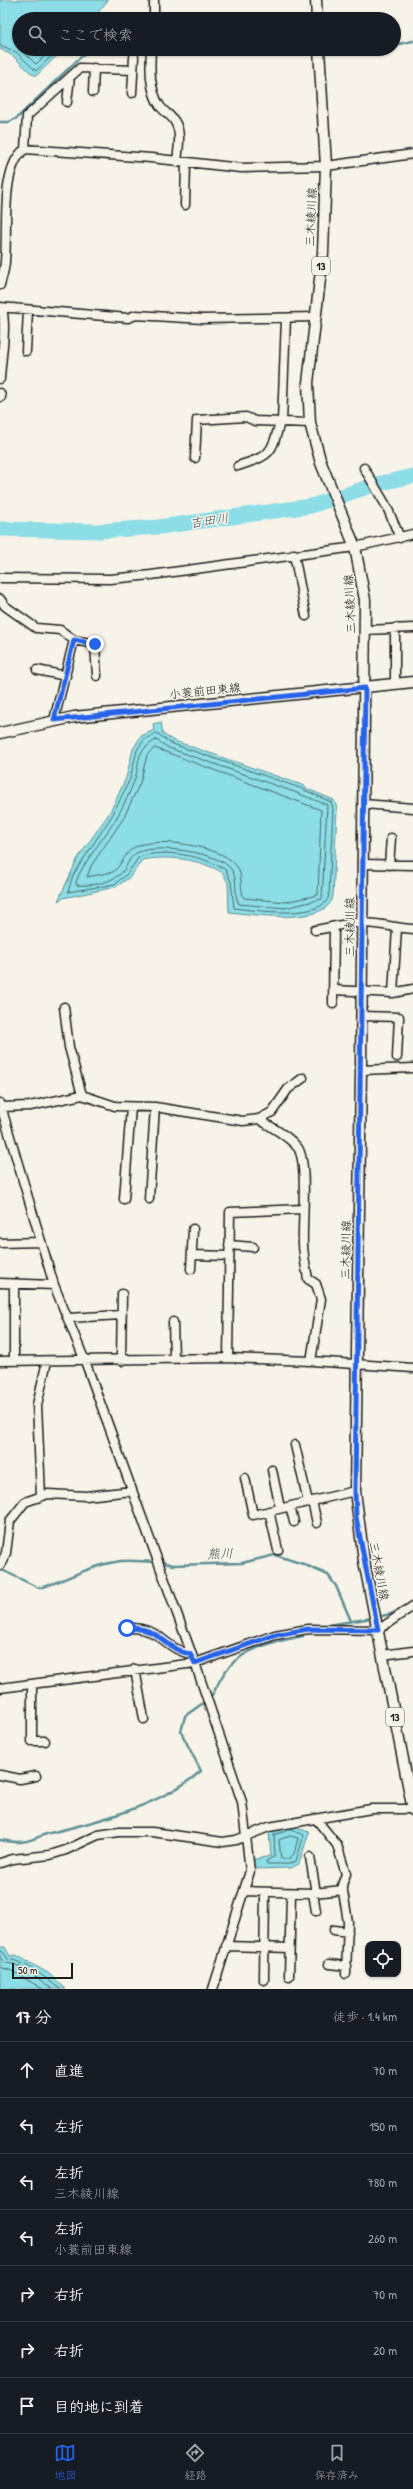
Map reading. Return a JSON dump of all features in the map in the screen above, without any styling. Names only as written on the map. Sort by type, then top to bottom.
[{"type":"main road","points":[[316,0],[317,12]]},
{"type":"main road","name":"三木綾川線","points":[[319,56],[326,166],[323,253],[308,382],[310,423],[321,463],[344,515],[356,547],[363,579],[365,630],[362,1070],[355,1491],[356,1517],[413,1809]]},
{"type":"main road","name":"小蓑前田東線","points":[[0,733],[54,720],[413,682]]},
{"type":"street","points":[[154,0],[154,12]]},
{"type":"street","points":[[132,93],[134,56]]},
{"type":"street","points":[[151,56],[150,70],[153,88],[160,105],[176,122],[179,140],[177,162]]},
{"type":"street","points":[[25,149],[27,116],[80,68],[133,70]]},
{"type":"street","points":[[93,92],[94,68]]},
{"type":"street","points":[[68,102],[70,77]]},
{"type":"street","points":[[0,285],[5,260],[0,185],[10,159],[25,149],[242,168],[326,166],[413,154]]},
{"type":"street","points":[[185,205],[186,162]]},
{"type":"street","points":[[0,379],[5,326],[1,308],[128,318],[136,315],[203,319],[315,317]]},
{"type":"street","points":[[26,351],[28,310]]},
{"type":"street","points":[[238,466],[268,455],[274,446],[281,422],[286,318]]},
{"type":"street","points":[[195,458],[197,420],[246,417],[255,421],[310,423]]},
{"type":"street","points":[[366,471],[400,538]]},
{"type":"street","points":[[0,578],[110,579],[356,547],[413,534]]},
{"type":"street","points":[[294,554],[306,616]]},
{"type":"street","points":[[0,599],[4,606],[36,628],[60,630],[74,640],[95,644],[97,676]]},
{"type":"street","points":[[395,628],[395,684]]},
{"type":"street","points":[[365,630],[413,628]]},
{"type":"street","points":[[54,720],[74,640]]},
{"type":"street","points":[[37,670],[66,676]]},
{"type":"street","points":[[364,804],[413,808]]},
{"type":"street","points":[[389,865],[391,838]]},
{"type":"street","points":[[363,864],[413,865]]},
{"type":"street","points":[[315,930],[334,928],[341,924],[362,923],[413,929]]},
{"type":"street","points":[[333,1003],[334,928]]},
{"type":"street","points":[[393,993],[397,928]]},
{"type":"street","points":[[334,990],[362,993],[393,993],[413,989]]},
{"type":"street","points":[[64,1007],[69,1047],[82,1095]]},
{"type":"street","points":[[362,1016],[398,1017],[397,1057]]},
{"type":"street","points":[[362,1070],[413,1068]]},
{"type":"street","points":[[213,1989],[250,1871],[242,1802],[195,1663],[190,1654],[85,1361],[54,1285],[1,1105],[30,1106],[82,1095],[101,1103],[131,1107],[155,1107],[243,1121],[259,1119],[272,1112],[288,1088],[303,1078]]},
{"type":"street","points":[[124,1199],[131,1107]]},
{"type":"street","points":[[149,1199],[155,1107]]},
{"type":"street","points":[[259,1119],[290,1139],[299,1150],[303,1164],[302,1244],[308,1279],[316,1284],[321,1299],[311,1361]]},
{"type":"street","points":[[228,1358],[230,1212],[303,1209]]},
{"type":"street","points":[[191,1269],[193,1230]]},
{"type":"street","points":[[0,1243],[41,1242]]},
{"type":"street","points":[[230,1245],[253,1247]]},
{"type":"street","points":[[192,1255],[229,1256]]},
{"type":"street","points":[[0,1283],[54,1285]]},
{"type":"street","points":[[14,1284],[14,1360]]},
{"type":"street","points":[[121,1361],[122,1294]]},
{"type":"street","points":[[68,1318],[121,1315]]},
{"type":"street","points":[[173,1322],[174,1358]]},
{"type":"street","points":[[0,1361],[121,1361],[174,1358],[228,1358],[357,1363],[413,1368]]},
{"type":"street","points":[[41,1496],[37,1405],[47,1361]]},
{"type":"street","points":[[295,1445],[317,1523]]},
{"type":"street","points":[[272,1470],[280,1508]]},
{"type":"street","points":[[245,1478],[253,1515],[355,1491]]},
{"type":"street","points":[[0,1566],[6,1553],[10,1521],[25,1502],[48,1494],[86,1496],[132,1491]]},
{"type":"street","points":[[290,1506],[294,1522]]},
{"type":"street","points":[[269,1511],[278,1550]]},
{"type":"street","points":[[0,1688],[135,1669],[195,1663],[275,1635],[308,1629],[377,1627],[413,1606]]},
{"type":"street","points":[[127,1628],[142,1628],[151,1631],[182,1652],[190,1654]]},
{"type":"street","points":[[382,1655],[413,1651]]},
{"type":"street","points":[[135,1669],[144,1719]]},
{"type":"street","points":[[32,1684],[32,1741],[45,1741]]},
{"type":"street","points":[[0,1775],[20,1779],[36,1776]]},
{"type":"street","points":[[0,1863],[13,1859],[50,1855],[66,1850],[98,1835],[118,1832],[152,1832],[223,1842],[236,1840],[245,1835],[268,1827],[371,1809],[413,1809]]},
{"type":"street","points":[[316,1819],[337,1845],[346,1874],[343,1890],[348,1932],[346,1970],[329,1964]]},
{"type":"street","points":[[310,1856],[316,1911]]},
{"type":"street","points":[[244,1891],[265,1893],[314,1893],[343,1890]]},
{"type":"street","points":[[264,1980],[265,1893]]},
{"type":"street","points":[[289,1976],[290,1893]]},
{"type":"street","points":[[334,1930],[348,1932]]},
{"type":"street","points":[[226,1946],[289,1948]]},
{"type":"water","points":[[0,0],[108,0],[99,12],[12,12],[12,55],[0,49]]},
{"type":"water","points":[[13,56],[57,56],[37,75],[33,75]]},
{"type":"water","points":[[161,722],[163,734],[172,740],[305,786],[305,788],[334,800],[337,808],[333,896],[328,906],[318,912],[304,915],[270,916],[229,912],[228,883],[223,873],[194,861],[173,858],[142,860],[131,876],[116,887],[63,898],[58,901],[78,858],[110,812],[126,778],[133,749],[141,736],[154,730],[153,724]]},
{"type":"water","points":[[291,1826],[309,1832],[299,1864],[291,1868],[252,1869],[251,1860],[271,1856],[269,1832]]},
{"type":"water","points":[[0,1947],[5,1947],[10,1956],[16,1955],[48,1973],[66,1989],[0,1989]]},
{"type":"waterway","points":[[401,44],[413,41]]},
{"type":"waterway","points":[[0,122],[9,122],[17,118],[82,56]]},
{"type":"waterway","name":"吉田川","points":[[0,529],[98,531],[159,527],[311,506],[377,484],[413,476]]},
{"type":"waterway","name":"熊川","points":[[161,1562],[173,1565],[242,1563],[275,1555],[303,1564],[328,1575],[336,1586],[351,1621]]},
{"type":"waterway","name":"熊川","points":[[0,1569],[39,1588],[105,1564],[120,1561],[156,1562]]},
{"type":"waterway","name":"熊川","points":[[377,1617],[391,1614],[413,1602]]},
{"type":"waterway","name":"熊川","points":[[328,1625],[372,1618]]},
{"type":"waterway","points":[[212,1695],[228,1668],[244,1655],[262,1646],[303,1636]]},
{"type":"waterway","points":[[0,1840],[22,1842],[109,1817],[149,1802],[185,1783],[201,1771],[181,1732],[185,1716],[203,1703]]},
{"type":"route","points":[[95,644],[74,640],[54,720],[365,688],[362,1070],[355,1491],[356,1517],[378,1630],[308,1629],[275,1635],[195,1663],[190,1654],[182,1652],[151,1631],[142,1628],[127,1628]]}]
